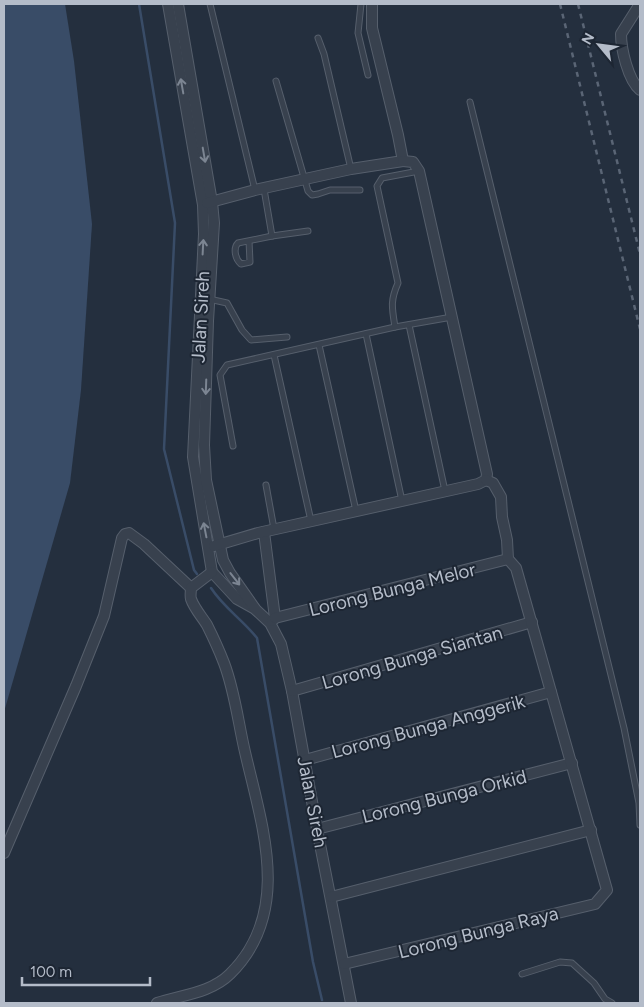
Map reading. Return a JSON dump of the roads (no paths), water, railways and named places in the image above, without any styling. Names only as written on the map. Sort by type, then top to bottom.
[{"type":"street","name":"Jalan Sireh","points":[[168,4],[207,203],[214,223],[209,299],[206,480],[224,560],[230,574],[256,610]]},
{"type":"street","name":"Jalan Sireh","points":[[178,4],[207,203],[193,457],[198,496],[212,572],[237,600],[273,621],[281,644],[292,691],[351,1003]]},
{"type":"street","points":[[372,4],[372,28],[403,161]]},
{"type":"street","points":[[640,4],[621,34],[621,40],[630,76],[640,90]]},
{"type":"street","points":[[207,203],[351,169],[403,161],[413,162],[419,171],[453,316],[487,474],[486,480]]},
{"type":"street","points":[[209,548],[219,543],[445,492],[478,484],[486,480],[493,483],[500,497],[508,559],[516,568],[591,830],[331,898]]},
{"type":"street","points":[[269,531],[273,621]]},
{"type":"street","points":[[4,853],[104,616],[122,538],[125,534],[129,533],[144,544],[191,588],[191,598],[224,662],[234,691],[242,737],[264,835],[269,878],[266,909],[259,934],[247,954],[229,975],[210,988],[157,1003]]},
{"type":"street","name":"Lorong Bunga Melor","points":[[273,621],[508,559]]},
{"type":"street","points":[[191,588],[212,572]]},
{"type":"street","name":"Lorong Bunga Siantan","points":[[292,691],[532,622]]},
{"type":"street","name":"Lorong Bunga Anggerik","points":[[304,760],[551,692]]},
{"type":"street","name":"Lorong Bunga Orkid","points":[[317,829],[572,764]]},
{"type":"street","name":"Lorong Bunga Raya","points":[[344,964],[595,904],[607,890],[591,830]]},
{"type":"lane","points":[[210,4],[272,236]]},
{"type":"lane","points":[[362,4],[358,33],[368,75]]},
{"type":"lane","points":[[318,38],[324,54],[351,169]]},
{"type":"lane","points":[[276,80],[303,181],[308,191],[312,194],[318,194],[330,190],[360,190]]},
{"type":"lane","points":[[470,102],[624,728],[639,803],[640,825]]},
{"type":"lane","points":[[395,328],[391,305],[392,296],[398,283],[377,186],[382,178],[419,171]]},
{"type":"lane","points":[[249,241],[250,262],[241,264],[236,259],[235,247],[238,243],[272,236],[308,231]]},
{"type":"lane","points":[[209,299],[226,303],[250,340],[287,337]]},
{"type":"lane","points":[[233,446],[220,375],[227,365],[453,316]]},
{"type":"lane","points":[[409,325],[445,492]]},
{"type":"lane","points":[[366,334],[402,501]]},
{"type":"lane","points":[[319,345],[356,512]]},
{"type":"lane","points":[[274,355],[311,522]]},
{"type":"lane","points":[[266,485],[269,531]]},
{"type":"lane","points":[[522,974],[560,962],[572,963],[594,983],[605,999],[612,1003]]},
{"type":"water","points":[[4,4],[65,4],[74,61],[92,224],[81,390],[70,483],[4,712]]},
{"type":"waterway","points":[[139,4],[175,223],[164,449],[194,570],[197,574]]},
{"type":"waterway","points":[[211,588],[257,638],[313,962],[322,1000]]},
{"type":"railway","points":[[560,4],[640,329]]},
{"type":"railway","points":[[578,4],[640,254]]}]
